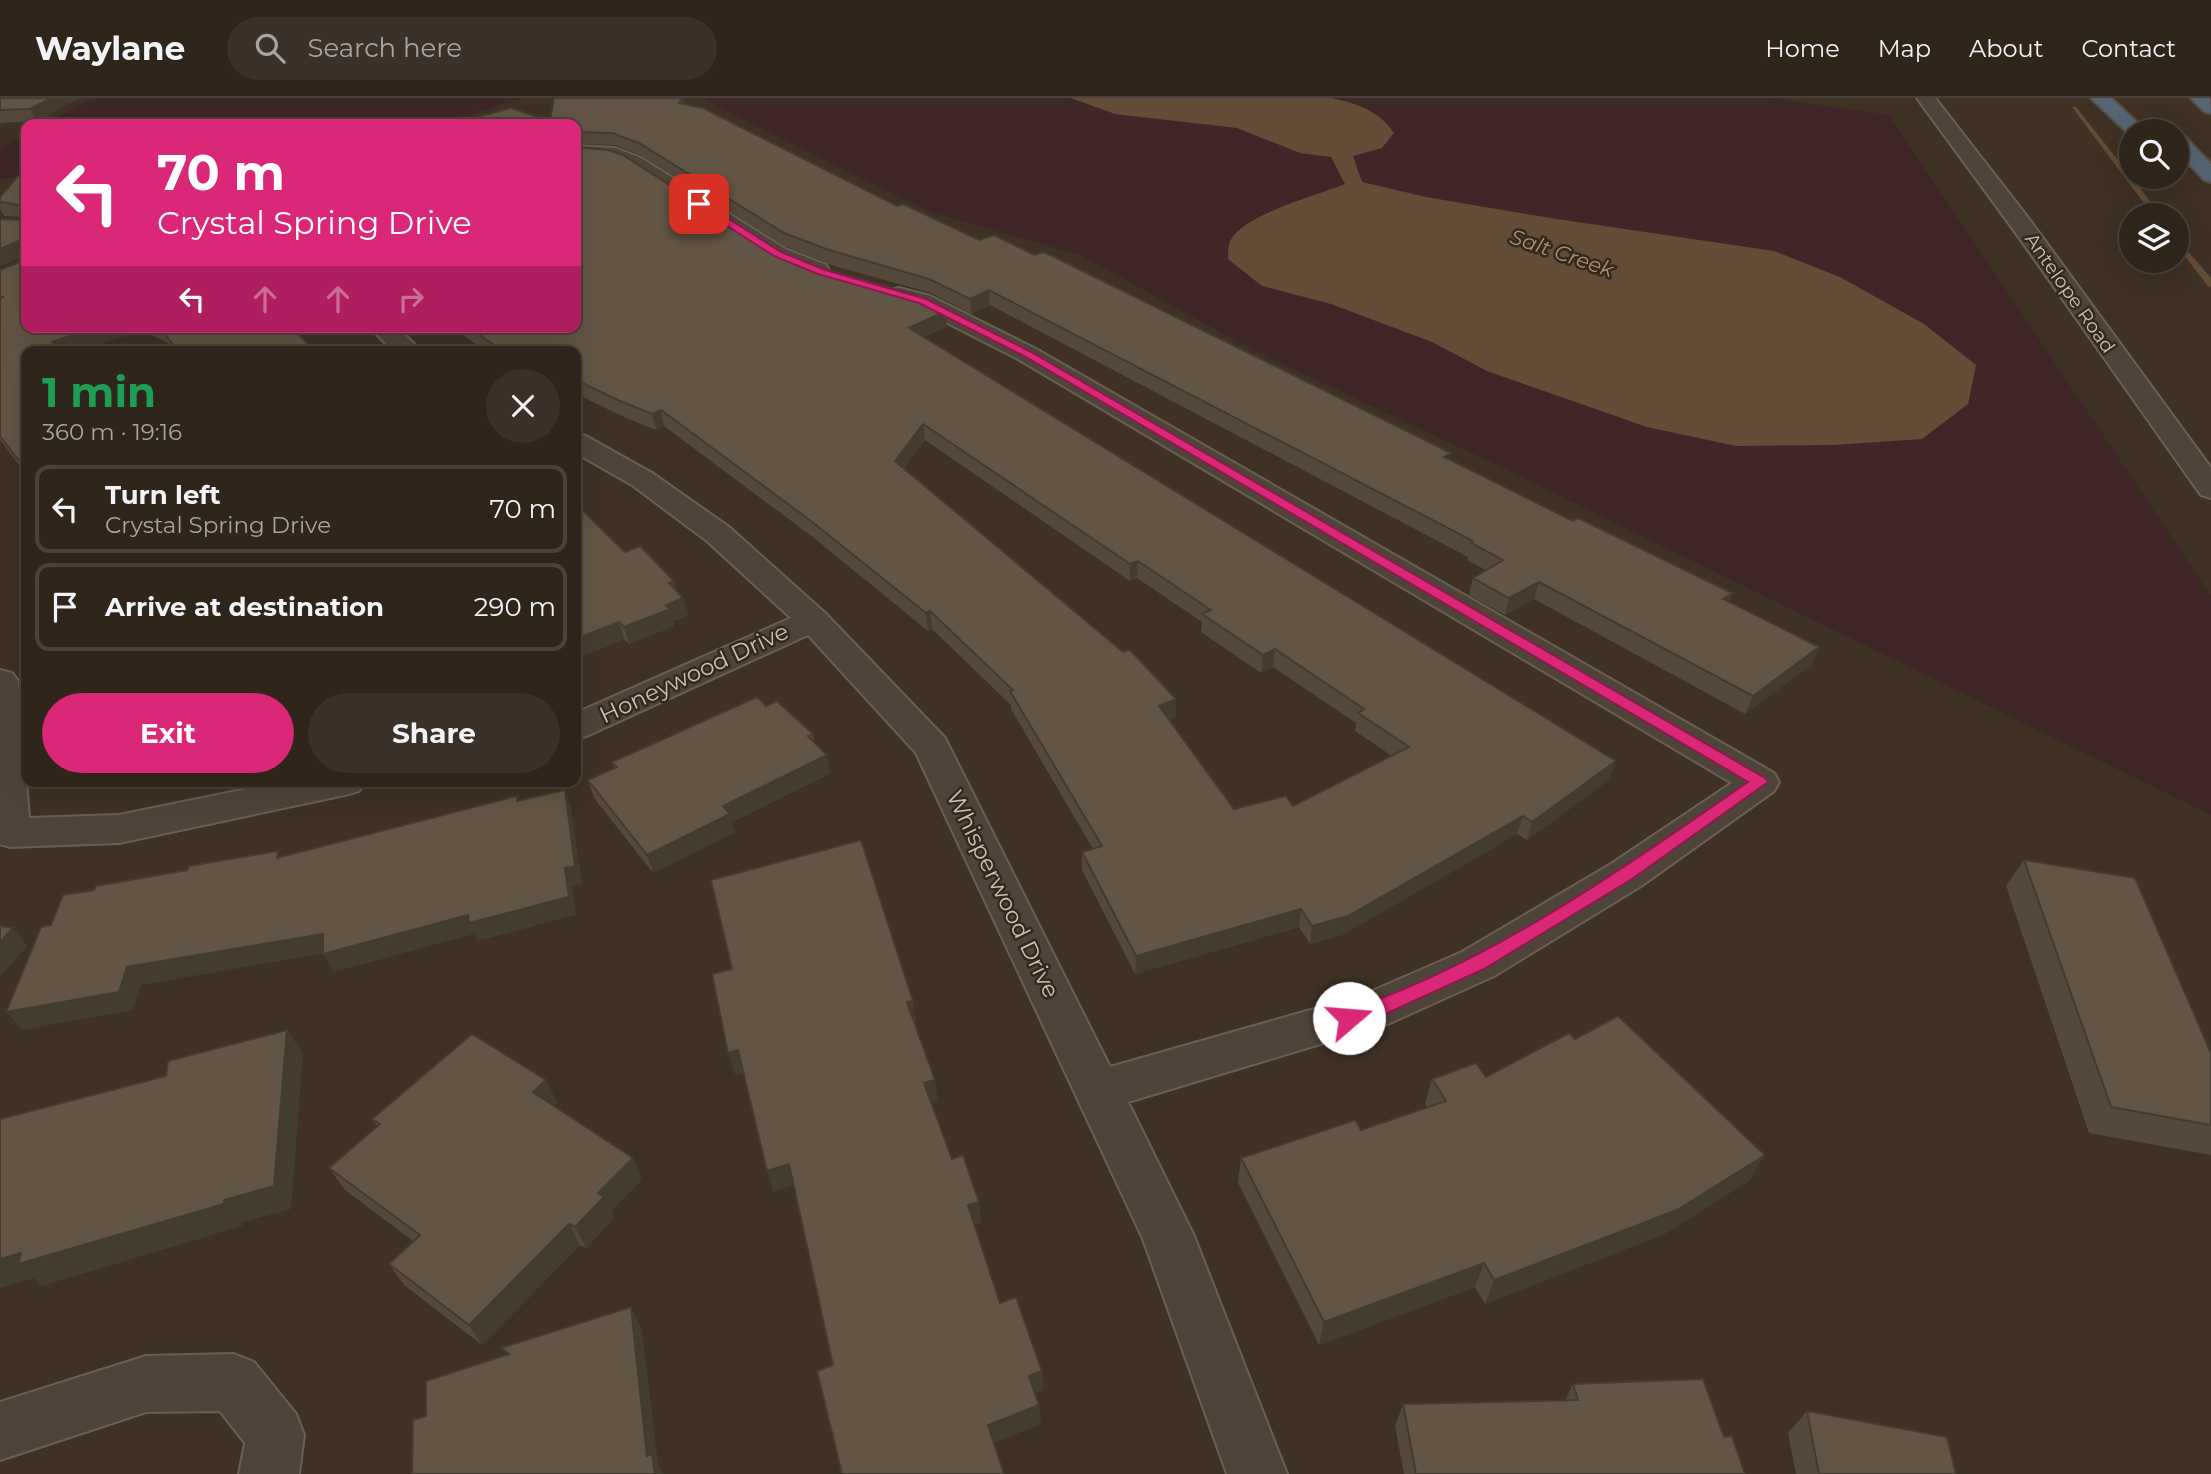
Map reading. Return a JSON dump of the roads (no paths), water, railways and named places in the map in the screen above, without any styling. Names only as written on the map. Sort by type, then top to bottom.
[{"type":"highway","points":[[2100,98],[2124,119]]},
{"type":"highway","points":[[2200,98],[2211,108]]},
{"type":"highway","points":[[2189,158],[2206,184]]},
{"type":"highway","points":[[2189,179],[2206,184]]},
{"type":"street","name":"Antelope Road","points":[[1926,98],[2021,224],[2211,489]]},
{"type":"street","points":[[581,152],[615,154],[634,162],[777,254],[859,283],[922,301],[1027,354],[1760,782],[1626,874],[1478,964],[1374,1010],[1099,1090]]},
{"type":"street","points":[[388,333],[403,346]]},
{"type":"street","name":"Whisperwood Drive","points":[[581,445],[642,479],[718,534],[813,620],[932,747],[1168,1236],[1257,1474]]},
{"type":"street","name":"Honeywood Drive","points":[[581,725],[813,620]]},
{"type":"street","points":[[0,681],[10,833],[119,829],[321,787]]},
{"type":"street","points":[[0,1431],[146,1384],[234,1382],[275,1435],[269,1474]]},
{"type":"water","name":"Salt Creek","points":[[1071,98],[1332,98],[1351,103],[1375,114],[1394,133],[1382,148],[1353,156],[1362,182],[1426,197],[1550,218],[1774,251],[1840,277],[1924,324],[1976,365],[1968,404],[1922,439],[1833,445],[1736,446],[1647,427],[1487,371],[1432,342],[1331,304],[1262,286],[1228,259],[1230,242],[1237,232],[1249,223],[1282,207],[1345,184],[1331,157],[1300,153],[1237,128],[1115,114]]},
{"type":"waterway","points":[[2074,108],[2148,203]]},
{"type":"waterway","points":[[2189,256],[2211,284]]}]
